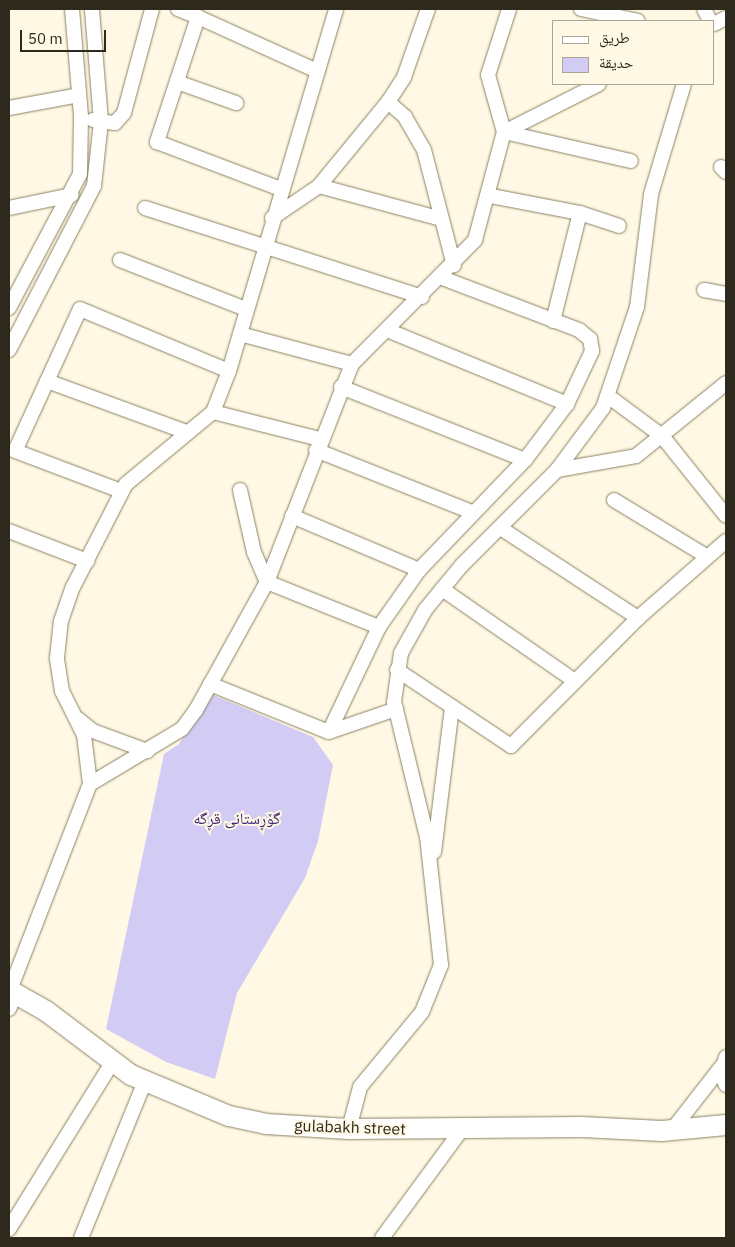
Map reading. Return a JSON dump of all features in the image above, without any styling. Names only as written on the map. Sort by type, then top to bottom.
[{"type":"street","points":[[9,308],[72,195],[82,159],[81,116],[72,9]]},
{"type":"street","points":[[9,350],[94,186],[101,122],[92,9]]},
{"type":"street","points":[[81,116],[101,122],[115,123],[124,113],[152,9]]},
{"type":"street","points":[[178,9],[317,71]]},
{"type":"street","points":[[11,995],[90,784],[90,760],[78,719],[62,691],[58,658],[61,621],[87,561],[121,491],[186,432],[212,412],[229,371],[263,246],[336,9]]},
{"type":"street","points":[[272,218],[320,186],[388,102],[404,77],[428,9]]},
{"type":"street","points":[[90,784],[182,729],[210,684],[267,582],[318,444],[352,364],[442,278],[475,240],[491,196],[504,132],[488,75],[509,9]]},
{"type":"street","points":[[581,9],[633,20]]},
{"type":"street","points":[[198,17],[157,142],[281,189]]},
{"type":"street","points":[[177,82],[236,103]]},
{"type":"street","points":[[504,132],[596,85]]},
{"type":"street","points":[[350,1130],[360,1087],[422,1012],[438,980],[442,948],[431,870],[396,709],[397,670],[412,632],[442,589],[502,529],[556,470],[595,423],[608,396],[637,308],[651,194],[684,85]]},
{"type":"street","points":[[9,108],[79,95]]},
{"type":"street","points":[[388,102],[405,117],[424,150],[454,265]]},
{"type":"street","points":[[504,132],[631,161]]},
{"type":"street","points":[[320,186],[441,219]]},
{"type":"street","points":[[9,208],[72,195]]},
{"type":"street","points":[[491,196],[580,213],[619,226]]},
{"type":"street","points":[[144,208],[422,297]]},
{"type":"street","points":[[553,321],[580,213]]},
{"type":"street","points":[[120,260],[246,309]]},
{"type":"street","points":[[329,732],[379,627],[419,570],[472,512],[525,460],[567,404],[592,352],[590,339],[553,321],[442,278]]},
{"type":"street","points":[[704,290],[726,294]]},
{"type":"street","points":[[121,491],[15,451],[80,309],[229,371]]},
{"type":"street","points":[[387,330],[567,404]]},
{"type":"street","points":[[240,334],[352,364]]},
{"type":"street","points":[[47,380],[186,432]]},
{"type":"street","points":[[556,470],[636,456],[726,383]]},
{"type":"street","points":[[341,387],[525,460]]},
{"type":"street","points":[[608,396],[662,436],[726,516]]},
{"type":"street","points":[[212,412],[318,444],[472,512]]},
{"type":"street","points":[[240,490],[254,552],[267,582],[379,627]]},
{"type":"street","points":[[614,500],[706,556]]},
{"type":"street","points":[[292,516],[419,570]]},
{"type":"street","points":[[502,529],[638,618]]},
{"type":"street","points":[[9,531],[87,561]]},
{"type":"street","points":[[397,670],[511,746],[638,618],[706,556],[726,541]]},
{"type":"street","points":[[442,589],[575,681]]},
{"type":"street","points":[[210,684],[329,732],[396,709]]},
{"type":"street","points":[[431,870],[452,707]]},
{"type":"street","points":[[78,719],[94,731],[147,751]]},
{"type":"street","name":"gulabakh street","points":[[11,995],[145,1082],[229,1116],[350,1130],[462,1128],[672,1130],[726,1126]]},
{"type":"street","points":[[725,1059],[726,1085]]},
{"type":"street","points":[[672,1130],[725,1059]]},
{"type":"street","points":[[9,1229],[113,1062]]},
{"type":"street","points":[[81,1238],[145,1082]]},
{"type":"street","points":[[382,1238],[462,1128]]},
{"type":"green space","name":"گۆڕستانی قڕگە","points":[[211,694],[313,737],[333,765],[318,841],[305,878],[237,993],[215,1079],[166,1062],[106,1029],[164,754],[179,744]]}]
